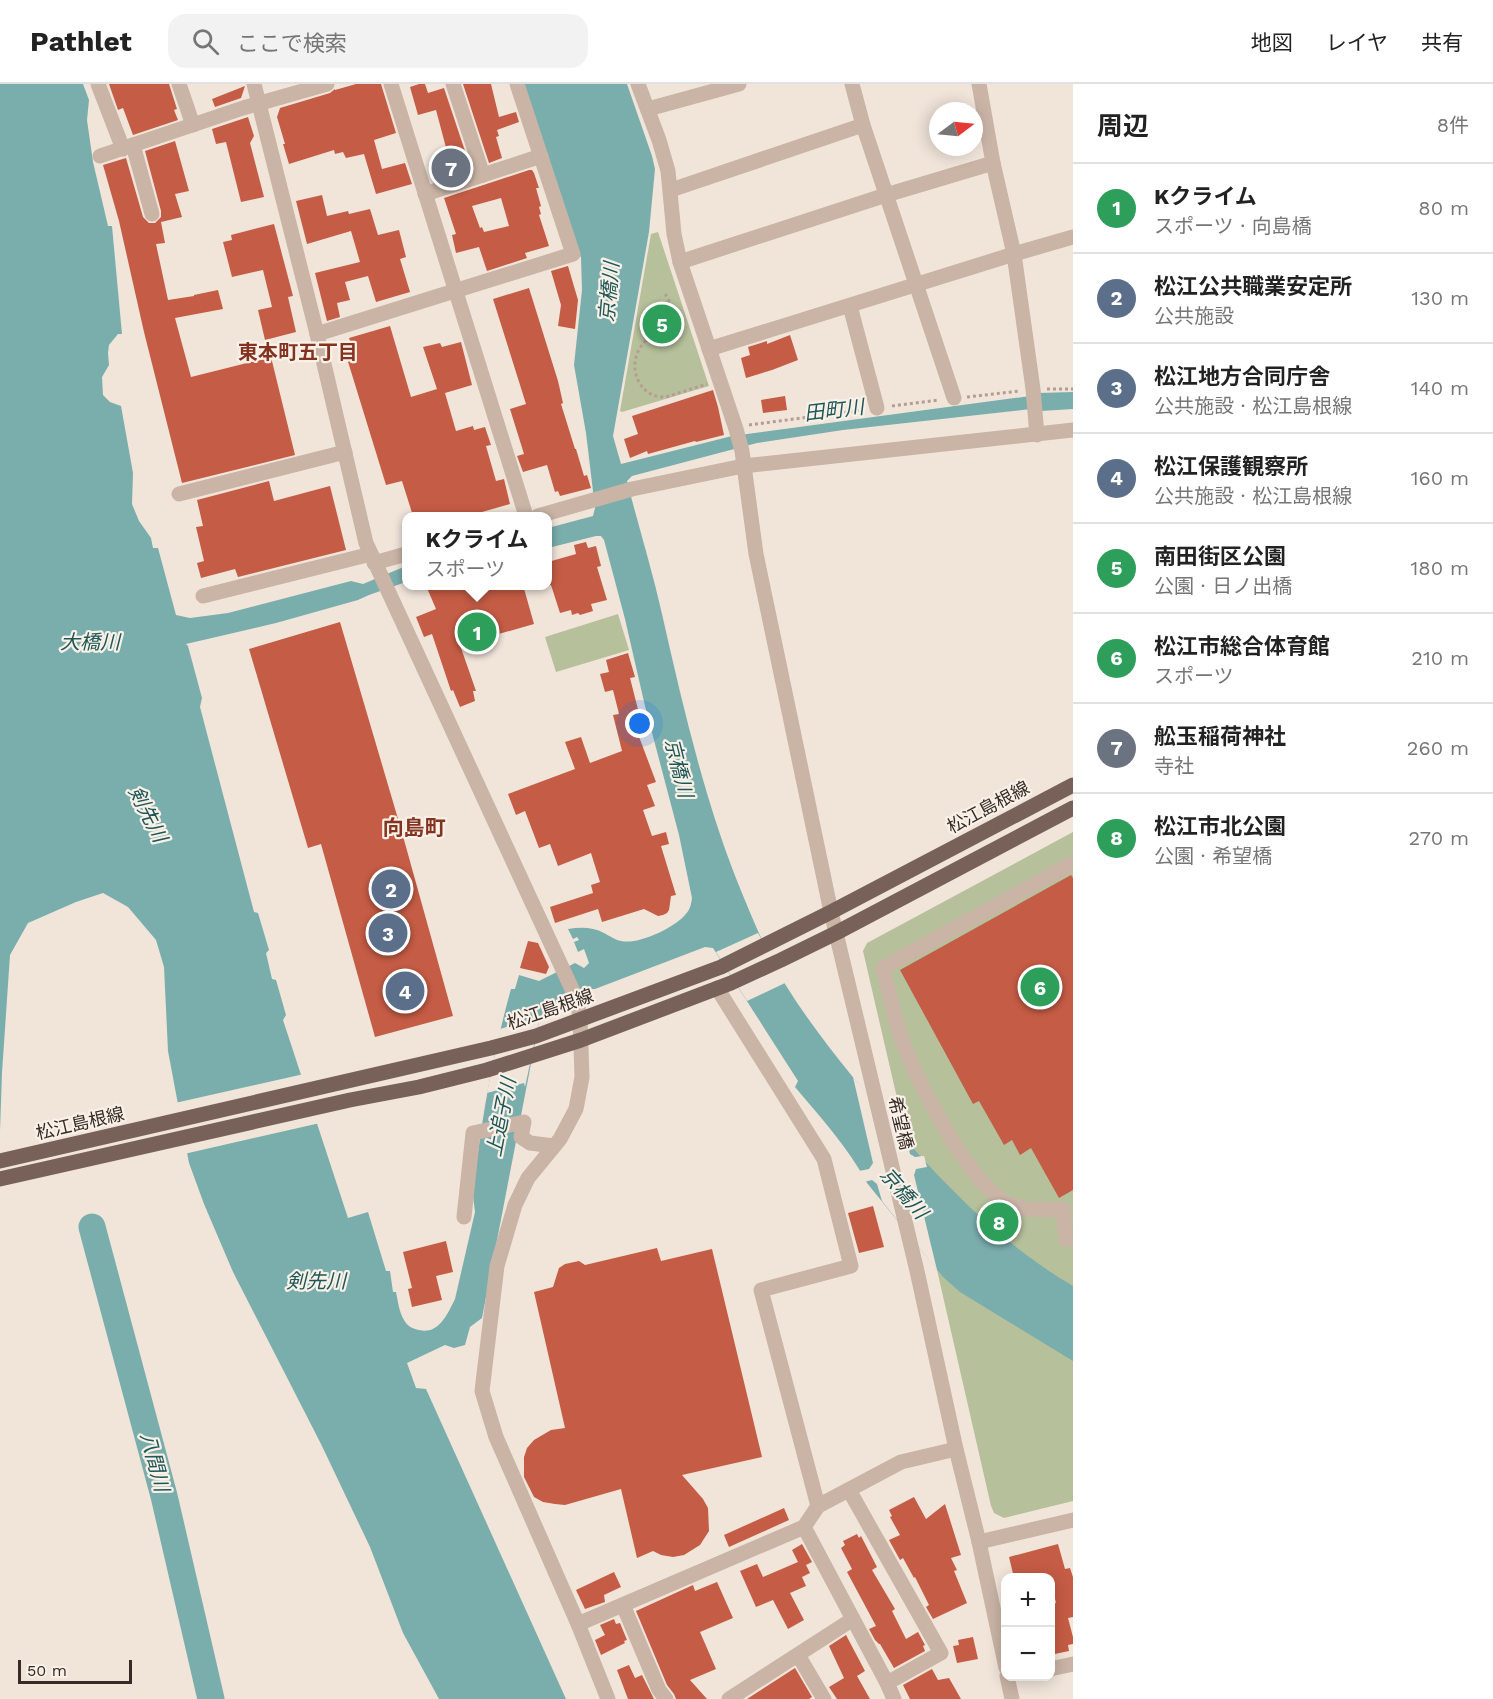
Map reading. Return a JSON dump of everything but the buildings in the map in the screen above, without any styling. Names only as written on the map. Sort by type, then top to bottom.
[{"type":"main road","name":"松江島根線","points":[[0,1161],[536,1036],[721,967],[1073,785]]},
{"type":"main road","name":"松江島根線","points":[[0,1179],[350,1100],[419,1087],[487,1070],[581,1040],[724,986],[781,960],[1073,808]]},
{"type":"street","points":[[99,84],[128,147],[152,214]]},
{"type":"street","points":[[178,84],[193,125]]},
{"type":"street","points":[[254,84],[317,334],[366,543],[577,1000],[582,1077],[576,1109],[560,1139],[528,1178],[515,1205],[497,1266],[482,1391],[496,1437],[578,1624],[608,1699]]},
{"type":"street","points":[[100,156],[327,84]]},
{"type":"street","points":[[392,84],[525,512]]},
{"type":"street","points":[[453,84],[483,175]]},
{"type":"street","points":[[317,334],[573,254],[517,84]]},
{"type":"street","name":"希望橋","points":[[638,84],[668,171],[674,234],[680,262],[736,430],[756,554],[831,912],[917,1270],[1001,1638]]},
{"type":"street","points":[[648,109],[739,84]]},
{"type":"street","points":[[852,84],[863,125],[954,398]]},
{"type":"street","points":[[979,84],[993,163],[1014,254],[1034,391],[1037,435]]},
{"type":"street","points":[[671,190],[863,125]]},
{"type":"street","points":[[425,194],[541,156]]},
{"type":"street","points":[[680,262],[993,163]]},
{"type":"street","points":[[709,349],[1073,237]]},
{"type":"street","points":[[850,306],[877,408]]},
{"type":"street","points":[[552,512],[742,458],[1072,434]]},
{"type":"street","points":[[179,494],[345,452]]},
{"type":"street","points":[[203,596],[402,555]]},
{"type":"street","points":[[1066,1240],[1068,1208],[1035,1210],[1018,1207],[995,1195],[977,1176],[947,1131],[919,1079],[902,1040],[883,968],[1073,863]]},
{"type":"street","points":[[724,986],[824,1159],[851,1266],[761,1290],[818,1506]]},
{"type":"street","points":[[464,1217],[473,1133],[524,1122],[521,1137],[530,1143],[554,1146]]},
{"type":"street","points":[[578,1624],[804,1527],[818,1506],[902,1462],[956,1449]]},
{"type":"street","points":[[849,1490],[940,1653],[887,1683]]},
{"type":"street","points":[[980,1542],[1073,1520]]},
{"type":"street","points":[[804,1527],[854,1618],[894,1699]]},
{"type":"street","points":[[623,1605],[659,1690],[666,1699]]},
{"type":"street","points":[[729,1699],[746,1695],[798,1655],[854,1618]]},
{"type":"street","points":[[798,1655],[824,1699]]},
{"type":"street","points":[[1055,1668],[1073,1664]]},
{"type":"street","name":"希望橋","points":[[1010,1681],[1012,1699]]},
{"type":"path","points":[[664,294],[671,305],[670,320],[666,327],[646,340],[641,348],[634,366],[637,378],[644,389],[661,397],[709,384]]},
{"type":"path","points":[[736,430],[768,422],[954,398],[1073,389]]},
{"type":"green space","points":[[658,232],[709,386],[622,412],[620,411],[651,234]]},
{"type":"green space","points":[[618,614],[629,650],[556,672],[545,637]]},
{"type":"green space","points":[[1073,832],[1073,1501],[1004,1518],[994,1513],[991,1506],[937,1270],[927,1167],[924,1156],[915,1157],[910,1154],[863,951],[867,943]]},
{"type":"water","points":[[0,84],[83,84],[89,100],[87,120],[93,162],[108,226],[112,226],[122,334],[118,334],[109,345],[109,365],[102,377],[103,395],[110,402],[121,406],[133,473],[132,504],[139,521],[151,538],[153,548],[158,548],[176,615],[190,618],[228,613],[351,581],[363,584],[402,568],[402,583],[358,600],[276,623],[186,644],[202,698],[200,707],[254,912],[258,913],[269,950],[266,953],[272,979],[276,980],[286,1015],[283,1020],[348,1218],[368,1212],[386,1271],[390,1271],[393,1292],[396,1292],[402,1317],[408,1326],[417,1330],[426,1331],[442,1322],[455,1299],[475,1212],[473,1196],[476,1170],[492,1066],[511,989],[515,989],[519,975],[539,981],[575,963],[584,968],[589,963],[584,949],[578,952],[574,942],[579,940],[577,937],[573,939],[568,929],[591,929],[628,942],[646,938],[680,920],[687,913],[692,898],[679,835],[604,540],[601,536],[596,536],[552,547],[552,527],[593,516],[595,508],[586,433],[574,365],[582,290],[581,258],[524,84],[627,84],[652,156],[655,169],[649,232],[613,436],[621,464],[732,436],[1030,396],[1038,393],[1073,392],[1073,409],[1041,411],[1031,409],[843,430],[757,443],[632,476],[627,481],[707,794],[730,864],[774,964],[797,1003],[836,1056],[933,1170],[999,1233],[1047,1270],[1073,1286],[1073,1361],[960,1292],[943,1277],[867,1183],[824,1121],[795,1087],[798,1081],[713,948],[705,947],[595,989],[563,995],[561,1009],[540,1017],[482,1318],[470,1327],[465,1345],[454,1348],[445,1345],[407,1363],[416,1388],[426,1389],[566,1699],[439,1699],[403,1633],[370,1547],[321,1444],[233,1272],[204,1204],[189,1163],[168,1051],[164,967],[156,940],[128,907],[103,893],[28,923],[10,955],[0,1131]]},
{"type":"pier","points":[[758,933],[785,983],[747,1001],[716,952]]},
{"type":"pier","points":[[540,1017],[525,1087],[524,1083],[487,1093],[500,1029]]},
{"type":"pier","points":[[304,1074],[320,1123],[184,1154],[175,1103]]},
{"type":"pier","points":[[853,1077],[907,1141],[910,1154],[915,1157],[924,1157],[927,1167],[916,1169],[914,1175],[937,1270],[882,1201],[877,1184],[872,1180],[864,1182],[859,1175],[859,1171],[869,1169],[873,1163]]},
{"type":"waterway","name":"八間川","points":[[92,1227],[164,1496],[211,1699]]},
{"type":"place","name":"舩玉稲荷神社","points":[[451,168]]},
{"type":"place","name":"南田街区公園","points":[[662,324]]},
{"type":"place","name":"Kクライム","points":[[477,632]]},
{"type":"place","name":"松江公共職業安定所","points":[[391,889]]},
{"type":"place","name":"松江地方合同庁舎","points":[[388,933]]},
{"type":"place","name":"松江市総合体育館","points":[[1040,987]]},
{"type":"place","name":"松江保護観察所","points":[[405,991]]},
{"type":"place","name":"松江市北公園","points":[[999,1222]]},
{"type":"district","name":"東本町五丁目","points":[[298,352]]},
{"type":"district","name":"向島町","points":[[414,827]]},
{"type":"water label","name":"京橋川","points":[[609,292]]},
{"type":"water label","name":"田町川","points":[[834,410]]},
{"type":"water label","name":"大橋川","points":[[90,642]]},
{"type":"water label","name":"京橋川","points":[[679,768]]},
{"type":"water label","name":"剣先川","points":[[148,814]]},
{"type":"water label","name":"上追子川","points":[[501,1117]]},
{"type":"water label","name":"京橋川","points":[[904,1193]]},
{"type":"water label","name":"剣先川","points":[[316,1281]]}]
